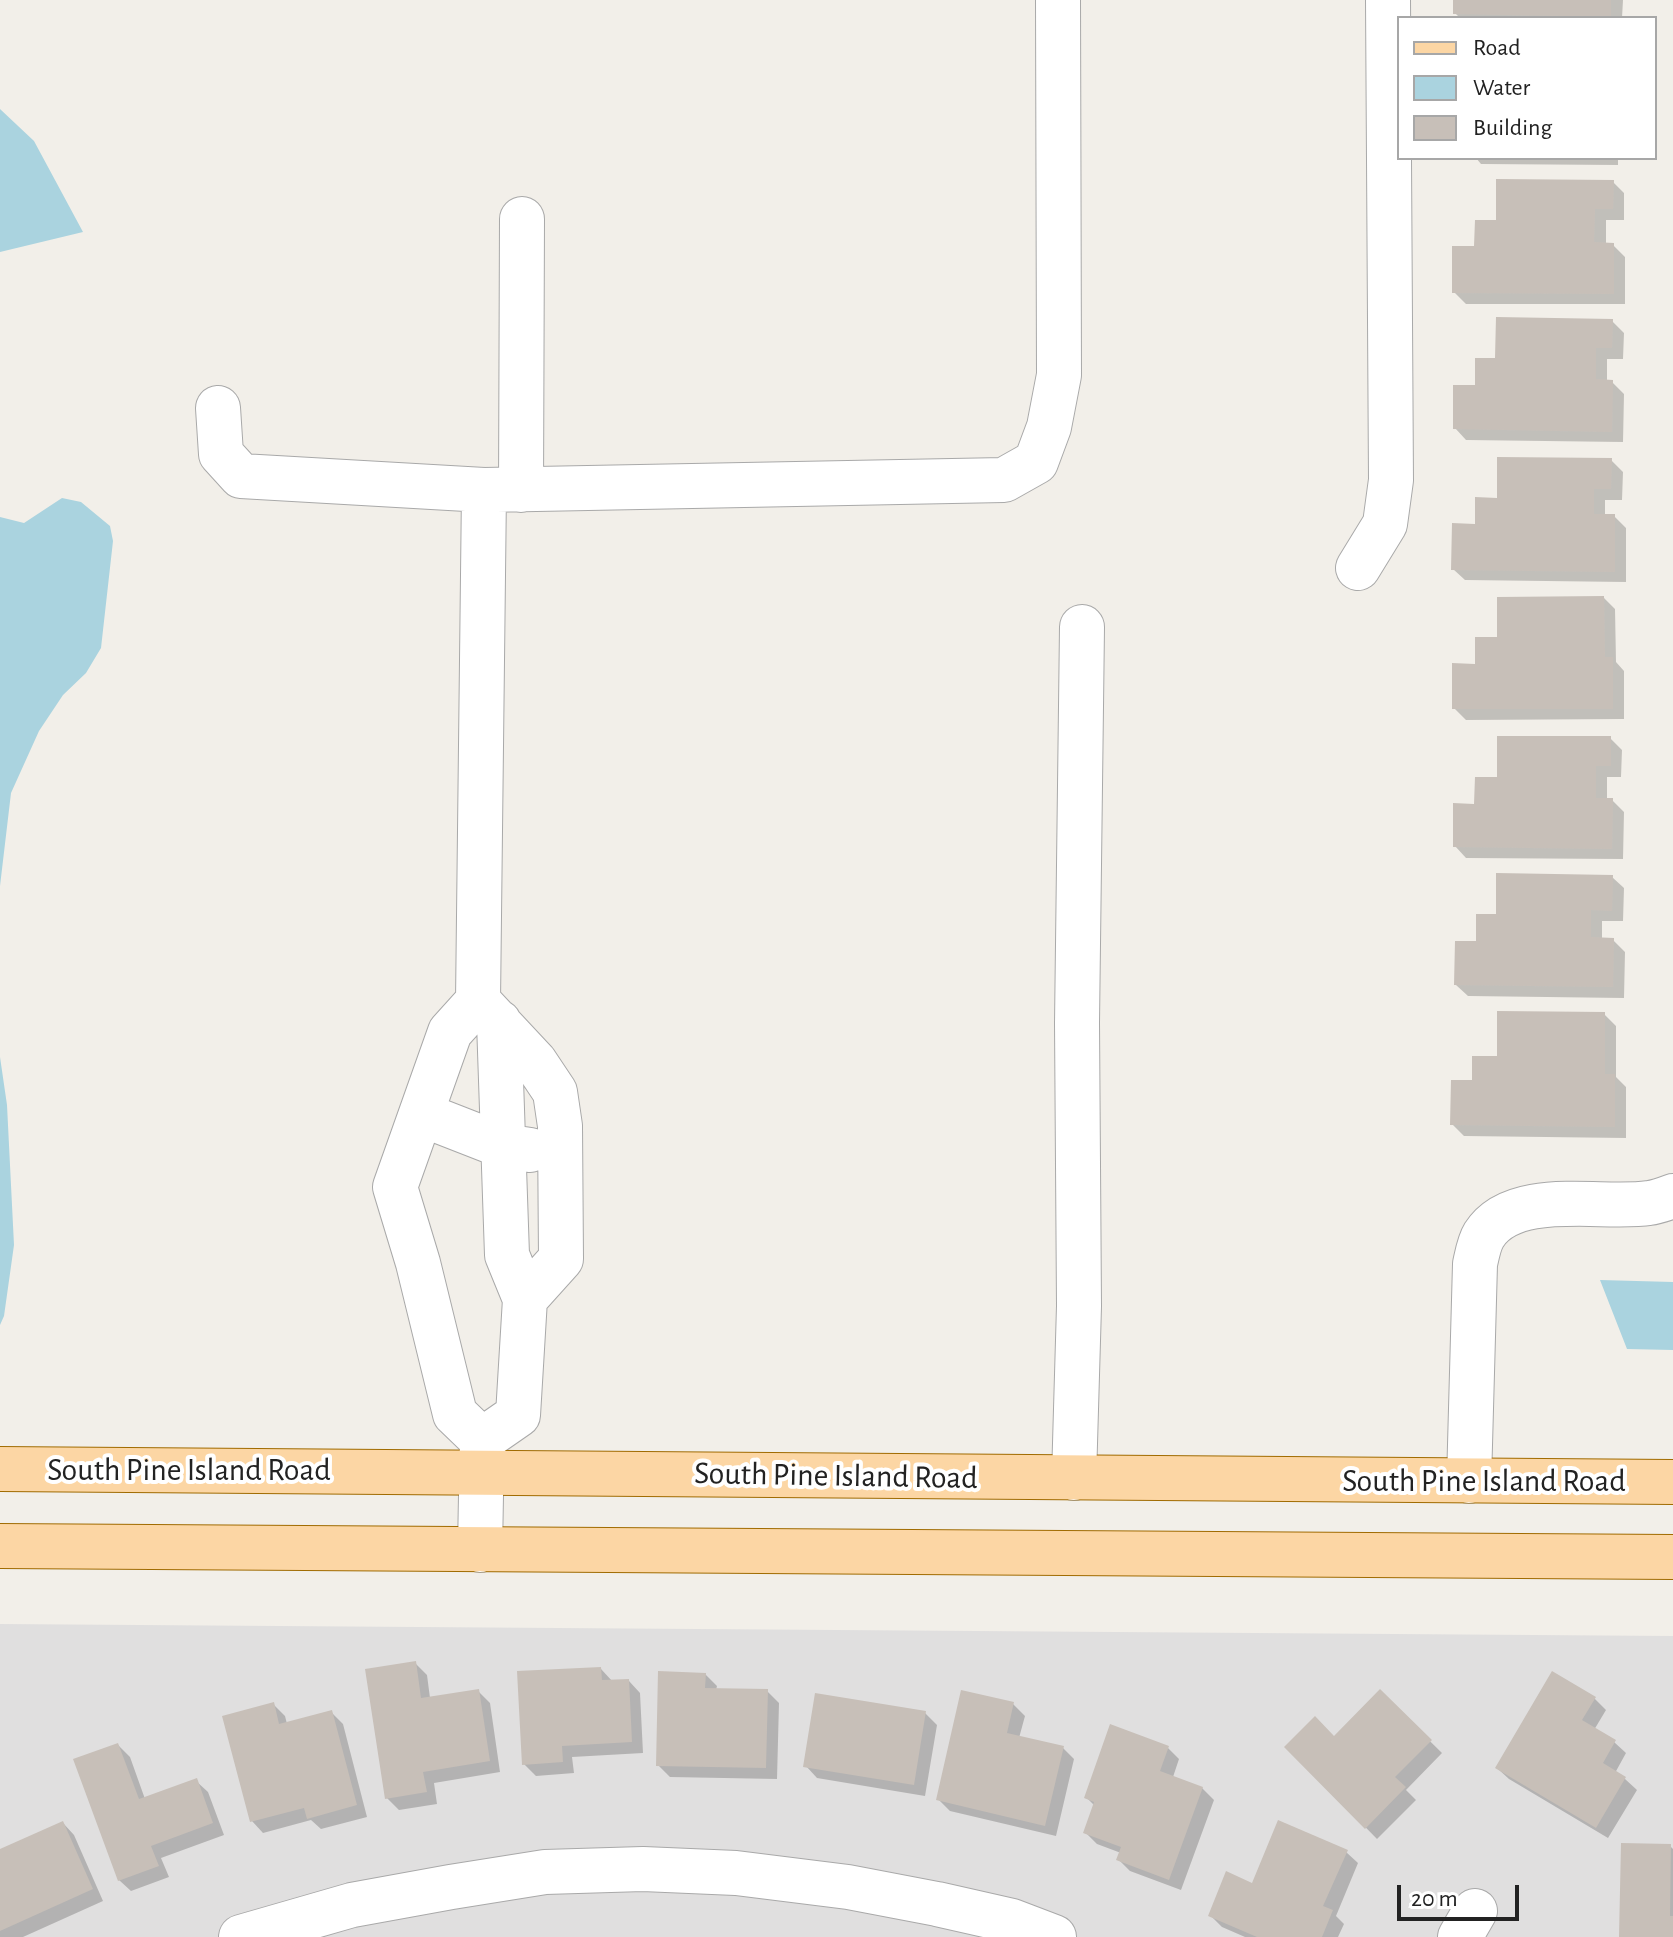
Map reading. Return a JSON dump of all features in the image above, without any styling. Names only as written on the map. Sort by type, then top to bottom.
[{"type":"main road","name":"South Pine Island Road","points":[[0,1469],[481,1456],[1074,1478],[1673,1482]]},
{"type":"main road","points":[[0,1546],[1673,1557]]},
{"type":"street","points":[[218,408],[221,454],[241,476],[503,490],[1004,480],[1036,462],[1049,427],[1059,375],[1058,0]]},
{"type":"street","points":[[1358,568],[1385,524],[1391,480],[1388,0]]},
{"type":"street","points":[[481,1456],[518,1415],[525,1299],[507,1255],[503,1146],[488,1011],[503,490],[522,219]]},
{"type":"street","points":[[1074,1478],[1079,1306],[1077,1023],[1082,627]]},
{"type":"street","points":[[480,1550],[481,1456],[455,1414],[418,1263],[395,1187],[450,1032],[488,1011]]},
{"type":"street","points":[[488,1011],[535,1062],[555,1092],[560,1126],[561,1259],[525,1299]]},
{"type":"street","points":[[421,1114],[503,1146],[560,1155]]},
{"type":"street","points":[[1469,1481],[1475,1264],[1484,1235],[1499,1219],[1521,1209],[1546,1205],[1651,1203],[1673,1196]]},
{"type":"street","points":[[241,1937],[352,1905],[451,1887],[545,1872],[643,1869],[736,1873],[848,1887],[1012,1921],[1054,1937]]},
{"type":"shaded area","points":[[0,1624],[1673,1636],[1673,1937],[0,1937]]},
{"type":"water","points":[[0,109],[34,141],[83,232],[0,252]]},
{"type":"water","points":[[62,498],[81,502],[110,526],[113,541],[101,648],[86,673],[63,695],[39,731],[11,793],[0,886],[0,517],[24,523]]},
{"type":"water","points":[[0,1057],[7,1105],[14,1245],[0,1325]]},
{"type":"water","points":[[1600,1280],[1673,1282],[1673,1350],[1627,1349]]},
{"type":"building","points":[[1453,0],[1611,0],[1611,16],[1453,14]]},
{"type":"building","points":[[1496,179],[1614,180],[1613,209],[1595,209],[1594,242],[1614,243],[1614,294],[1452,293],[1452,246],[1474,246],[1475,220],[1496,220]]},
{"type":"building","points":[[1496,317],[1613,319],[1612,348],[1596,348],[1596,379],[1613,380],[1612,432],[1453,429],[1453,385],[1475,385],[1475,358],[1495,358]]},
{"type":"building","points":[[1497,457],[1612,458],[1611,489],[1594,489],[1594,514],[1615,514],[1615,572],[1451,570],[1452,523],[1475,524],[1475,497],[1497,498]]},
{"type":"building","points":[[1604,596],[1605,657],[1613,657],[1613,709],[1452,709],[1452,663],[1475,664],[1475,637],[1497,637],[1497,597]]},
{"type":"building","points":[[1497,736],[1611,736],[1611,766],[1596,766],[1596,798],[1613,798],[1612,849],[1453,847],[1453,803],[1474,804],[1475,777],[1497,777]]},
{"type":"building","points":[[1496,873],[1613,875],[1612,911],[1591,910],[1591,937],[1614,938],[1613,987],[1454,985],[1455,941],[1476,941],[1476,914],[1496,914]]},
{"type":"building","points":[[1497,1011],[1605,1012],[1605,1074],[1615,1074],[1615,1127],[1450,1125],[1451,1080],[1472,1080],[1472,1056],[1497,1056]]},
{"type":"building","points":[[416,1661],[421,1698],[479,1689],[490,1761],[423,1772],[427,1792],[385,1799],[365,1669]]},
{"type":"building","points":[[601,1667],[602,1680],[629,1679],[632,1742],[562,1746],[563,1762],[522,1765],[517,1671]]},
{"type":"building","points":[[658,1671],[706,1673],[705,1688],[768,1689],[766,1768],[656,1766]]},
{"type":"building","points":[[1552,1671],[1596,1697],[1582,1720],[1616,1740],[1603,1763],[1626,1777],[1596,1828],[1495,1768]]},
{"type":"building","points":[[1380,1689],[1432,1740],[1395,1777],[1406,1787],[1365,1829],[1284,1747],[1315,1716],[1334,1736]]},
{"type":"building","points":[[961,1690],[1014,1702],[1007,1733],[1064,1746],[1045,1826],[936,1800]]},
{"type":"building","points":[[815,1693],[926,1711],[914,1785],[803,1767]]},
{"type":"building","points":[[274,1702],[279,1724],[332,1710],[357,1805],[307,1819],[304,1808],[250,1822],[222,1716]]},
{"type":"building","points":[[1110,1724],[1169,1746],[1160,1771],[1203,1787],[1169,1880],[1116,1860],[1121,1847],[1083,1833],[1094,1802],[1084,1798]]},
{"type":"building","points":[[118,1743],[139,1799],[197,1778],[213,1823],[151,1846],[159,1866],[118,1881],[73,1759]]},
{"type":"building","points":[[1278,1820],[1348,1850],[1323,1906],[1333,1910],[1322,1937],[1257,1937],[1208,1916],[1226,1871],[1252,1883]]},
{"type":"building","points":[[63,1821],[93,1889],[0,1931],[0,1849]]},
{"type":"building","points":[[1621,1843],[1671,1844],[1670,1916],[1673,1916],[1673,1937],[1619,1937]]}]
